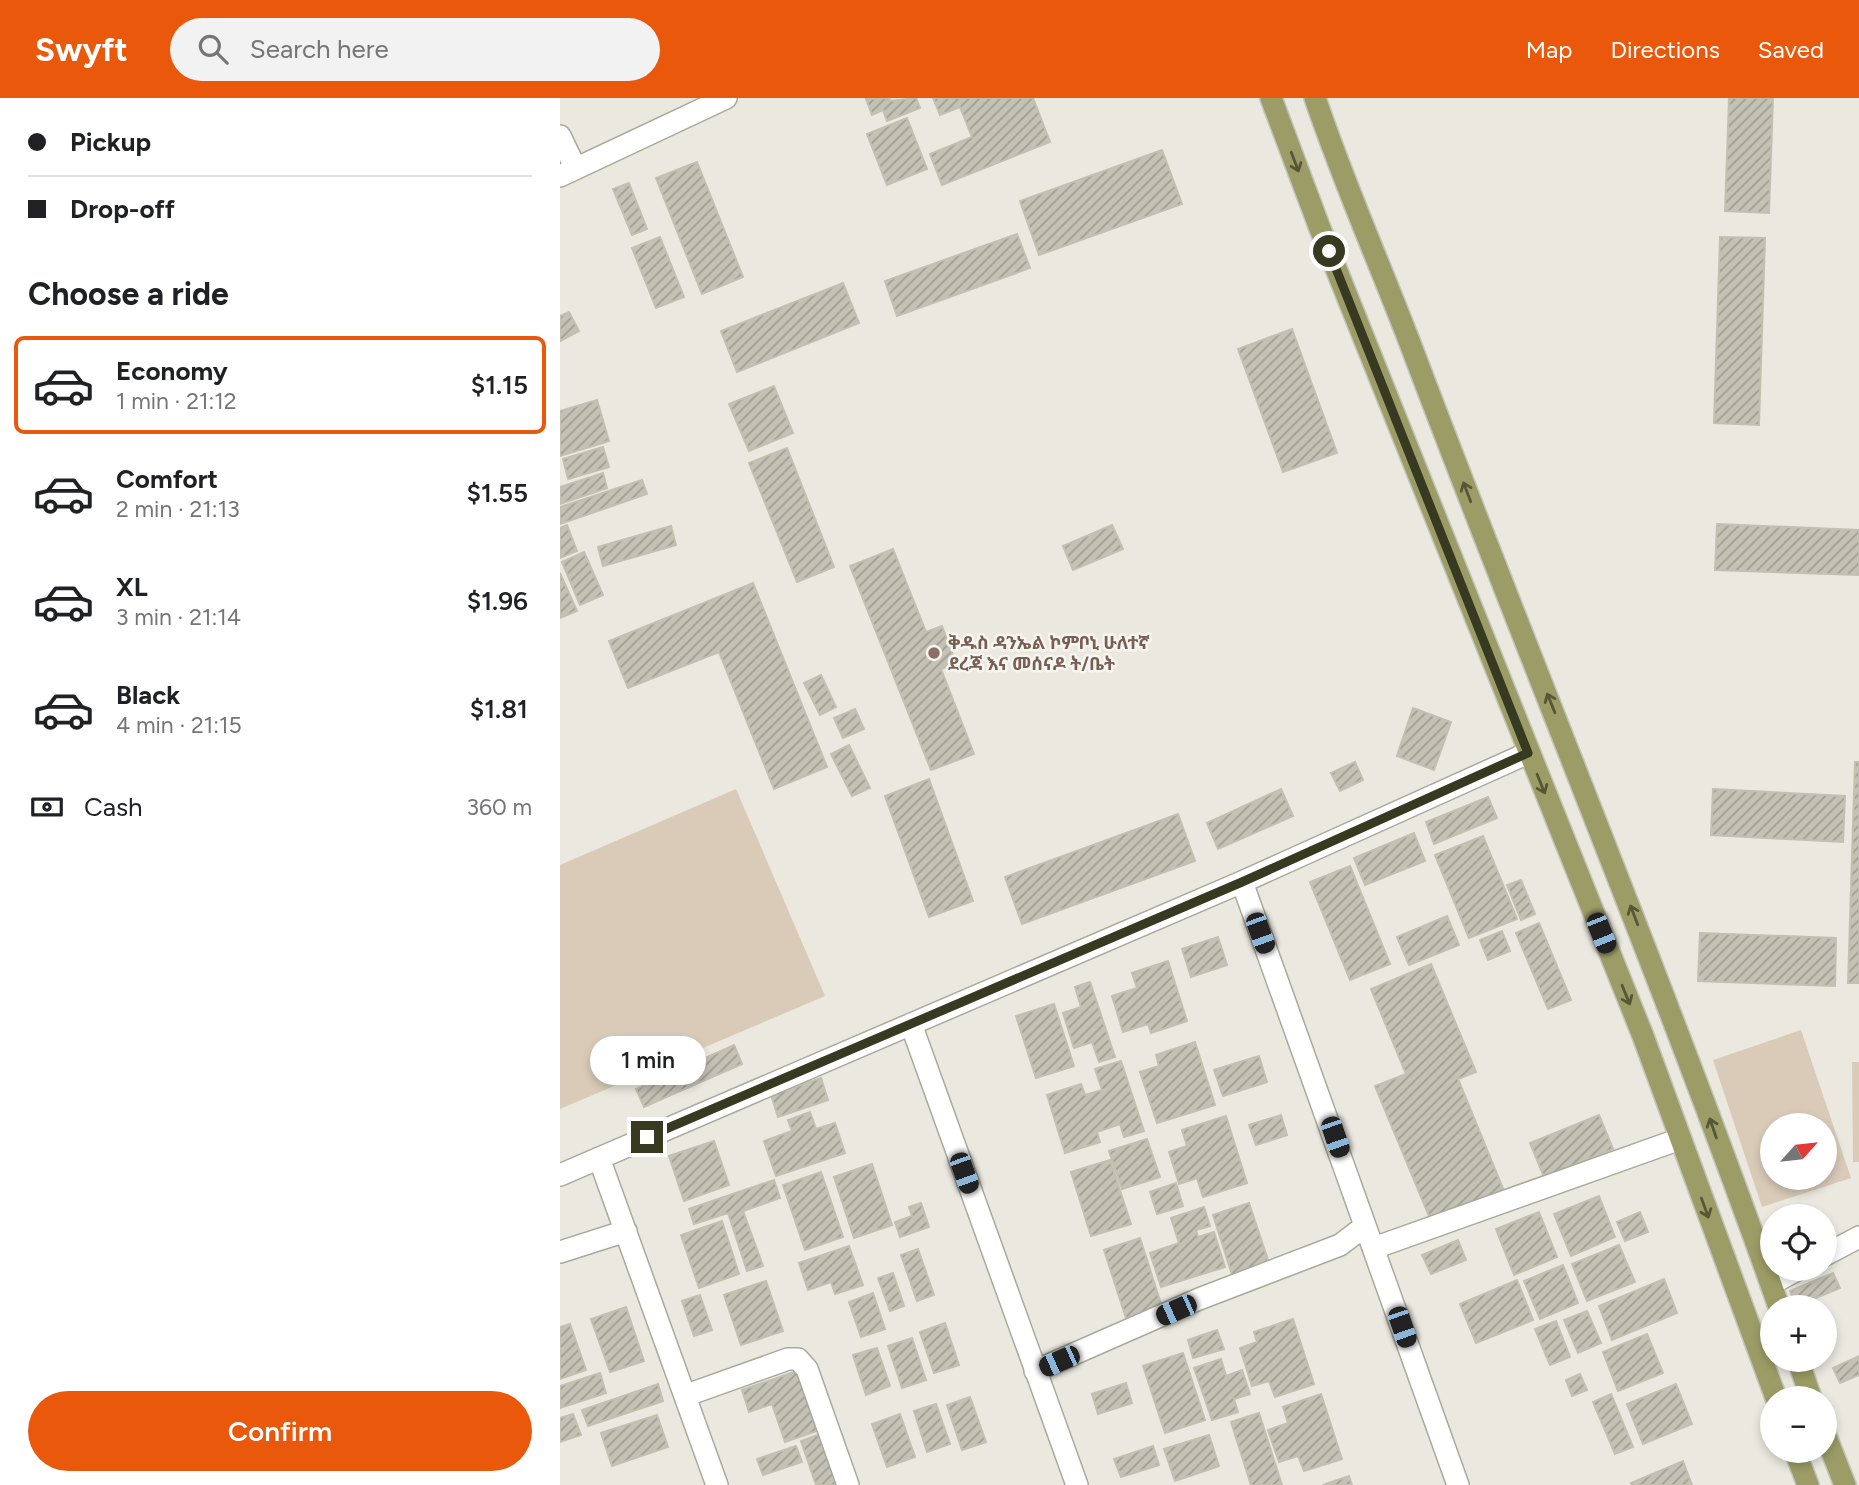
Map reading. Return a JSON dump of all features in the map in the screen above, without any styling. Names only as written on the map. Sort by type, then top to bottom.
[{"type":"main road","points":[[1271,98],[1528,753],[1643,1036],[1772,1386]]},
{"type":"main road","points":[[1315,98],[1345,187],[1409,340],[1634,914],[1775,1295]]},
{"type":"main road","points":[[1800,1463],[1808,1485]]},
{"type":"main road","points":[[1836,1463],[1845,1485]]},
{"type":"street","points":[[560,136],[568,172],[726,98]]},
{"type":"street","points":[[560,1175],[1242,882],[1528,753]]},
{"type":"street","points":[[1242,882],[1458,1485]]},
{"type":"street","points":[[911,1024],[1077,1485]]},
{"type":"street","points":[[1374,1248],[1680,1139]]},
{"type":"street","points":[[599,1158],[687,1395],[717,1485]]},
{"type":"street","points":[[1035,1371],[1199,1299],[1330,1250],[1365,1226]]},
{"type":"street","points":[[560,1252],[626,1231]]},
{"type":"street","points":[[1837,1249],[1859,1237]]},
{"type":"street","points":[[1771,1284],[1777,1281]]},
{"type":"street","points":[[687,1395],[788,1359],[798,1359],[807,1369],[848,1485]]},
{"type":"shaded area","points":[[736,789],[825,996],[560,1109],[560,865]]},
{"type":"shaded area","points":[[1801,1030],[1829,1113],[1760,1113],[1760,1190],[1814,1190],[1771,1204],[1761,1204],[1713,1060]]},
{"type":"shaded area","points":[[1852,1062],[1859,1062],[1859,1162],[1853,1162]]},
{"type":"shaded area","points":[[1838,1140],[1851,1178],[1838,1182]]},
{"type":"building","points":[[889,98],[890,101],[916,98],[920,108],[887,121],[883,110],[872,115],[866,99]]},
{"type":"building","points":[[933,98],[1033,98],[1050,142],[942,185],[930,154],[972,137],[960,107],[940,115]]},
{"type":"building","points":[[1729,98],[1773,98],[1769,213],[1725,211]]},
{"type":"building","points":[[907,118],[927,169],[887,185],[867,134]]},
{"type":"building","points":[[1162,150],[1182,204],[1039,255],[1020,201]]},
{"type":"building","points":[[697,162],[743,277],[702,294],[656,178]]},
{"type":"building","points":[[629,183],[647,229],[632,235],[613,189]]},
{"type":"building","points":[[1017,234],[1030,268],[897,316],[885,281]]},
{"type":"building","points":[[660,237],[684,297],[656,308],[632,248]]},
{"type":"building","points":[[1720,237],[1765,238],[1759,425],[1714,423]]},
{"type":"building","points":[[843,283],[859,323],[737,372],[721,331]]},
{"type":"building","points":[[569,312],[579,331],[560,341],[560,316]]},
{"type":"building","points":[[1292,329],[1337,453],[1283,472],[1238,349]]},
{"type":"building","points":[[774,386],[793,433],[749,451],[729,404]]},
{"type":"building","points":[[597,400],[609,441],[560,456],[560,411]]},
{"type":"building","points":[[603,447],[609,467],[568,479],[563,459]]},
{"type":"building","points":[[787,448],[834,567],[797,582],[749,463]]},
{"type":"building","points":[[603,473],[607,488],[560,504],[560,487]]},
{"type":"building","points":[[642,480],[647,494],[560,524],[560,507]]},
{"type":"building","points":[[1717,524],[1859,530],[1859,575],[1715,570]]},
{"type":"building","points":[[567,525],[577,551],[560,558],[560,528]]},
{"type":"building","points":[[1112,525],[1123,549],[1073,570],[1063,546]]},
{"type":"building","points":[[671,526],[676,545],[603,566],[598,547]]},
{"type":"building","points":[[893,549],[926,632],[942,626],[956,663],[941,669],[974,754],[931,770],[850,566]]},
{"type":"building","points":[[584,552],[603,595],[580,605],[562,562]]},
{"type":"building","points":[[560,573],[577,611],[560,618]]},
{"type":"building","points":[[753,583],[827,767],[774,789],[719,652],[628,688],[609,641]]},
{"type":"building","points":[[821,675],[836,707],[820,715],[804,683]]},
{"type":"building","points":[[1413,708],[1451,722],[1434,770],[1397,756]]},
{"type":"building","points":[[855,709],[864,729],[843,738],[834,718]]},
{"type":"building","points":[[849,745],[870,788],[852,796],[831,754]]},
{"type":"building","points":[[1355,762],[1363,780],[1340,791],[1331,773]]},
{"type":"building","points":[[1855,762],[1859,762],[1859,983],[1848,983]]},
{"type":"building","points":[[929,779],[973,901],[929,917],[885,796]]},
{"type":"building","points":[[1281,789],[1293,816],[1218,849],[1207,823]]},
{"type":"building","points":[[1713,789],[1845,796],[1843,842],[1711,835]]},
{"type":"building","points":[[1488,797],[1497,818],[1434,844],[1426,822]]},
{"type":"building","points":[[1178,814],[1195,861],[1022,924],[1005,877]]},
{"type":"building","points":[[1414,833],[1425,861],[1365,885],[1354,858]]},
{"type":"building","points":[[1483,836],[1517,919],[1469,938],[1435,855]]},
{"type":"building","points":[[1350,866],[1390,964],[1350,980],[1310,882]]},
{"type":"building","points":[[1521,880],[1535,914],[1521,920],[1507,885]]},
{"type":"building","points":[[1447,916],[1459,945],[1409,965],[1397,937]]},
{"type":"building","points":[[1539,923],[1571,1000],[1548,1009],[1516,933]]},
{"type":"building","points":[[1502,931],[1510,951],[1488,960],[1480,940]]},
{"type":"building","points":[[1700,933],[1836,938],[1835,986],[1698,981]]},
{"type":"building","points":[[1218,937],[1227,965],[1191,977],[1182,949]]},
{"type":"building","points":[[1168,961],[1187,1021],[1151,1033],[1148,1024],[1123,1032],[1112,996],[1137,988],[1132,973]]},
{"type":"building","points":[[1431,964],[1476,1072],[1458,1079],[1504,1191],[1431,1221],[1375,1086],[1406,1074],[1371,989]]},
{"type":"building","points":[[1090,982],[1115,1057],[1099,1062],[1092,1042],[1074,1048],[1063,1013],[1081,1007],[1075,987]]},
{"type":"building","points":[[1054,1004],[1074,1066],[1036,1078],[1016,1016]]},
{"type":"building","points":[[1195,1042],[1215,1105],[1157,1123],[1140,1072],[1159,1066],[1156,1055]]},
{"type":"building","points":[[734,1045],[742,1064],[644,1107],[636,1089]]},
{"type":"building","points":[[1259,1056],[1267,1082],[1223,1096],[1214,1070]]},
{"type":"building","points":[[1121,1061],[1144,1131],[1124,1137],[1120,1124],[1097,1132],[1100,1142],[1065,1153],[1047,1095],[1081,1084],[1085,1095],[1102,1090],[1095,1069]]},
{"type":"building","points":[[821,1078],[828,1100],[778,1117],[771,1095]]},
{"type":"building","points":[[810,1112],[816,1129],[835,1123],[845,1153],[776,1176],[764,1141],[792,1131],[788,1120]]},
{"type":"building","points":[[1281,1115],[1287,1135],[1256,1145],[1249,1125]]},
{"type":"building","points":[[1599,1115],[1613,1149],[1544,1177],[1530,1143]]},
{"type":"building","points":[[1226,1116],[1247,1183],[1203,1197],[1197,1178],[1179,1184],[1169,1152],[1187,1146],[1182,1130]]},
{"type":"building","points":[[1147,1139],[1160,1177],[1122,1189],[1109,1151]]},
{"type":"building","points":[[714,1141],[729,1185],[684,1201],[669,1156]]},
{"type":"building","points":[[1110,1160],[1131,1224],[1091,1236],[1071,1172]]},
{"type":"building","points":[[872,1164],[892,1225],[854,1238],[834,1177]]},
{"type":"building","points":[[821,1172],[843,1237],[805,1250],[783,1185]]},
{"type":"building","points":[[774,1180],[780,1198],[743,1211],[763,1266],[747,1271],[728,1213],[694,1224],[689,1209]]},
{"type":"building","points":[[1176,1183],[1183,1206],[1157,1214],[1150,1192]]},
{"type":"building","points":[[1599,1196],[1615,1237],[1571,1256],[1554,1214]]},
{"type":"building","points":[[921,1203],[929,1227],[900,1237],[895,1222],[912,1216],[909,1207]]},
{"type":"building","points":[[1249,1203],[1271,1269],[1234,1281],[1213,1215]]},
{"type":"building","points":[[1204,1207],[1210,1226],[1196,1230],[1198,1237],[1214,1232],[1225,1267],[1161,1287],[1150,1253],[1179,1243],[1171,1218]]},
{"type":"building","points":[[1539,1212],[1557,1257],[1514,1275],[1496,1229]]},
{"type":"building","points":[[1640,1212],[1648,1232],[1625,1241],[1617,1222]]},
{"type":"building","points":[[722,1221],[739,1274],[699,1288],[681,1235]]},
{"type":"building","points":[[1140,1238],[1162,1307],[1126,1318],[1104,1250]]},
{"type":"building","points":[[1458,1240],[1466,1260],[1431,1274],[1422,1255]]},
{"type":"building","points":[[1619,1245],[1635,1282],[1587,1301],[1572,1264]]},
{"type":"building","points":[[849,1246],[863,1285],[835,1294],[831,1282],[808,1290],[799,1263]]},
{"type":"building","points":[[918,1249],[934,1295],[917,1301],[901,1255]]},
{"type":"building","points":[[1563,1265],[1578,1303],[1540,1319],[1524,1281]]},
{"type":"building","points":[[893,1273],[904,1306],[890,1311],[878,1278]]},
{"type":"building","points":[[1664,1279],[1677,1313],[1612,1340],[1599,1306]]},
{"type":"building","points":[[1517,1280],[1533,1320],[1476,1343],[1460,1304]]},
{"type":"building","points":[[766,1281],[783,1331],[741,1345],[724,1295]]},
{"type":"building","points":[[1814,1281],[1837,1281],[1840,1288],[1823,1295],[1792,1295],[1790,1291]]},
{"type":"building","points":[[873,1293],[885,1329],[861,1337],[849,1302]]},
{"type":"building","points":[[700,1295],[712,1330],[694,1336],[682,1301]]},
{"type":"building","points":[[626,1307],[644,1361],[610,1372],[591,1319]]},
{"type":"building","points":[[1587,1311],[1601,1343],[1578,1353],[1564,1320]]},
{"type":"building","points":[[1293,1319],[1314,1384],[1275,1397],[1269,1381],[1252,1386],[1240,1348],[1257,1342],[1254,1332]]},
{"type":"building","points":[[1556,1321],[1570,1357],[1550,1365],[1535,1329]]},
{"type":"building","points":[[945,1323],[959,1365],[934,1373],[920,1332]]},
{"type":"building","points":[[570,1324],[586,1370],[560,1379],[560,1327]]},
{"type":"building","points":[[1217,1330],[1224,1349],[1193,1358],[1188,1340]]},
{"type":"building","points":[[1647,1334],[1663,1373],[1618,1391],[1603,1352]]},
{"type":"building","points":[[912,1338],[926,1380],[902,1388],[888,1346]]},
{"type":"building","points":[[877,1348],[890,1386],[866,1395],[853,1355]]},
{"type":"building","points":[[1183,1353],[1205,1420],[1165,1433],[1143,1366]]},
{"type":"building","points":[[1859,1356],[1859,1375],[1840,1383],[1835,1372],[1837,1366]]},
{"type":"building","points":[[1221,1359],[1226,1376],[1242,1370],[1250,1394],[1234,1399],[1238,1412],[1212,1420],[1194,1368]]},
{"type":"building","points":[[797,1371],[817,1431],[785,1442],[772,1404],[749,1412],[742,1390]]},
{"type":"building","points":[[600,1373],[606,1393],[560,1408],[560,1386]]},
{"type":"building","points":[[1580,1374],[1587,1390],[1572,1396],[1566,1380]]},
{"type":"building","points":[[1126,1383],[1132,1403],[1098,1414],[1092,1394]]},
{"type":"building","points":[[658,1384],[663,1401],[588,1426],[582,1410]]},
{"type":"building","points":[[1676,1384],[1692,1424],[1643,1444],[1627,1404]]},
{"type":"building","points":[[1321,1394],[1342,1459],[1304,1471],[1298,1456],[1279,1462],[1268,1430],[1288,1423],[1283,1407]]},
{"type":"building","points":[[1611,1394],[1633,1447],[1615,1454],[1593,1402]]},
{"type":"building","points":[[970,1397],[986,1442],[962,1450],[947,1405]]},
{"type":"building","points":[[936,1404],[950,1444],[927,1452],[914,1411]]},
{"type":"building","points":[[1259,1413],[1282,1485],[1251,1485],[1231,1422]]},
{"type":"building","points":[[573,1414],[581,1435],[560,1442],[560,1418]]},
{"type":"building","points":[[900,1414],[915,1457],[887,1467],[872,1424]]},
{"type":"building","points":[[657,1415],[668,1447],[612,1466],[601,1433]]},
{"type":"building","points":[[820,1434],[837,1484],[835,1485],[816,1485],[801,1441]]},
{"type":"building","points":[[1209,1435],[1219,1466],[1175,1481],[1164,1449]]},
{"type":"building","points":[[796,1446],[802,1462],[763,1475],[757,1459]]},
{"type":"building","points":[[1153,1446],[1159,1465],[1121,1477],[1114,1459]]},
{"type":"building","points":[[1683,1461],[1692,1485],[1631,1483]]},
{"type":"building","points":[[1349,1476],[1352,1485],[1323,1485]]},
{"type":"place","name":"ቅዱስ ዳንኤል ኮምቦኒ ሁለተኛ ደረጃ እና መሰናዶ ት/ቤት","points":[[934,653]]},
{"type":"route","points":[[647,1137],[1242,882],[1528,753],[1329,251]]}]
